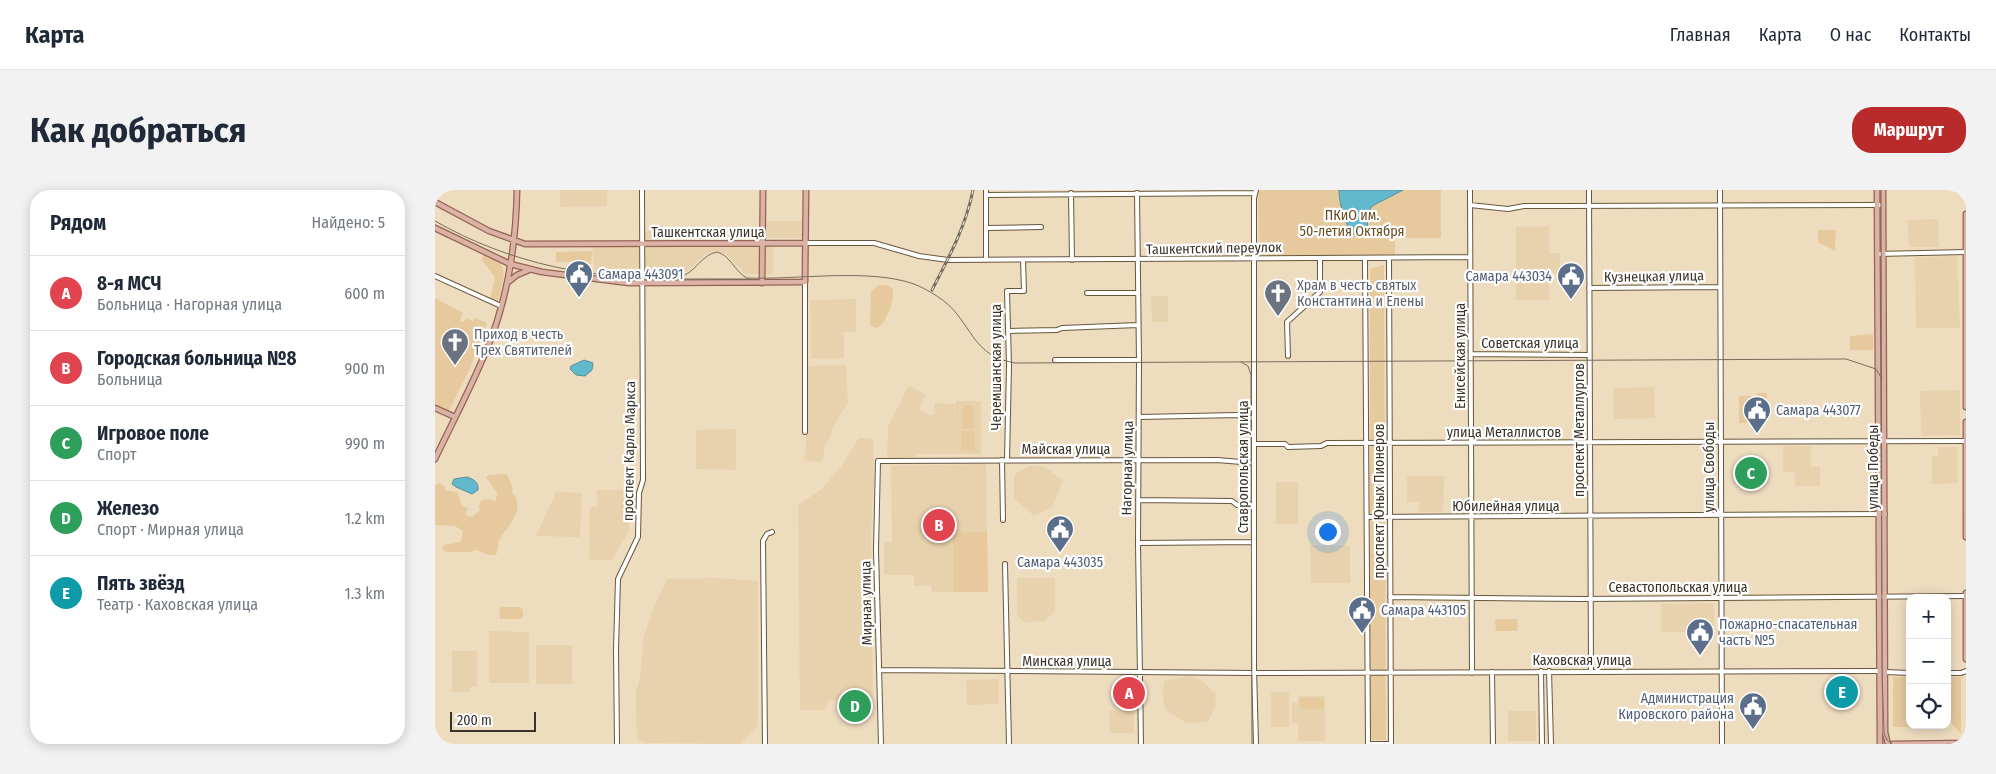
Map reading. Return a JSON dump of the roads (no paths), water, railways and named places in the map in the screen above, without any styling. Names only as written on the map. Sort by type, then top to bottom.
[{"type":"main road","points":[[435,459],[489,344],[501,306],[514,241],[517,190]]},
{"type":"main road","points":[[762,283],[763,190]]},
{"type":"main road","points":[[435,228],[510,264],[529,270],[629,283],[805,282],[806,190]]},
{"type":"main road","name":"улица Победы","points":[[1877,190],[1879,515],[1876,598],[1879,744]]},
{"type":"main road","name":"улица Победы","points":[[1883,190],[1885,732],[1888,744]]},
{"type":"main road","name":"Ташкентская улица","points":[[435,202],[489,231],[525,244],[805,243]]},
{"type":"main road","points":[[1966,214],[1966,407]]},
{"type":"main road","points":[[506,284],[517,275],[529,270]]},
{"type":"main road","points":[[435,408],[455,417]]},
{"type":"main road","points":[[1966,422],[1966,537]]},
{"type":"main road","points":[[1966,592],[1966,659]]},
{"type":"main road","name":"Каховская улица","points":[[1879,671],[1885,672]]},
{"type":"main road","points":[[1893,744],[1966,743]]},
{"type":"street","name":"проспект Карла Маркса","points":[[617,744],[616,649],[619,579],[638,537],[639,493],[643,480],[641,190]]},
{"type":"street","name":"Енисейская улица","points":[[1470,190],[1472,672]]},
{"type":"street","name":"проспект Металлургов","points":[[1589,190],[1591,671]]},
{"type":"street","name":"улица Свободы","points":[[1719,190],[1722,744]]},
{"type":"street","points":[[987,260],[986,192],[1255,192]]},
{"type":"street","name":"Ставропольская улица","points":[[1255,192],[1254,673],[1256,744]]},
{"type":"street","points":[[1071,193],[1072,260]]},
{"type":"street","name":"Нагорная улица","points":[[1137,193],[1139,260],[1138,544],[1141,744]]},
{"type":"street","points":[[1470,205],[1507,209],[1524,206],[1883,205]]},
{"type":"street","points":[[986,228],[1041,228]]},
{"type":"street","name":"Ташкентская улица","points":[[805,243],[874,243],[937,260],[987,260]]},
{"type":"street","points":[[1877,254],[1966,252]]},
{"type":"street","name":"Ташкентский переулок","points":[[987,260],[1470,257]]},
{"type":"street","points":[[1289,356],[1287,322],[1321,292],[1320,258]]},
{"type":"street","name":"проспект Юных Пионеров","points":[[1389,258],[1391,744]]},
{"type":"street","name":"проспект Юных Пионеров","points":[[1365,259],[1368,744]]},
{"type":"street","name":"Черемшанская улица","points":[[1003,520],[1008,331],[1007,291],[1023,291],[1023,260]]},
{"type":"street","points":[[435,276],[501,306]]},
{"type":"street","points":[[805,282],[805,432]]},
{"type":"street","name":"Кузнецкая улица","points":[[1589,288],[1719,287]]},
{"type":"street","points":[[1087,293],[1138,292]]},
{"type":"street","points":[[1008,331],[1138,325]]},
{"type":"street","name":"Советская улица","points":[[1471,354],[1589,355]]},
{"type":"street","points":[[1055,360],[1139,360]]},
{"type":"street","points":[[1139,417],[1238,415],[1241,418],[1254,418]]},
{"type":"street","name":"улица Металлистов","points":[[1254,444],[1285,444],[1288,447],[1321,446],[1327,443],[1966,441]]},
{"type":"street","name":"Майская улица","points":[[878,461],[1217,460],[1254,463]]},
{"type":"street","name":"Мирная улица","points":[[878,461],[876,550],[881,744]]},
{"type":"street","points":[[1138,500],[1232,501],[1237,504],[1254,504]]},
{"type":"street","name":"Юбилейная улица","points":[[1367,517],[1885,514]]},
{"type":"street","points":[[765,744],[763,541],[767,534],[772,532]]},
{"type":"street","points":[[1138,544],[1254,542]]},
{"type":"street","points":[[1005,564],[1009,744]]},
{"type":"street","name":"Севастопольская улица","points":[[1390,597],[1472,599],[1966,599]]},
{"type":"street","name":"Минская улица","points":[[879,670],[1254,673]]},
{"type":"street","name":"Каховская улица","points":[[1254,673],[1721,670],[1879,671]]},
{"type":"street","points":[[1541,671],[1542,744]]},
{"type":"street","points":[[1549,671],[1551,744]]},
{"type":"street","points":[[1951,673],[1966,671]]},
{"type":"street","points":[[1492,672],[1493,744]]},
{"type":"street","name":"Каховская улица","points":[[1885,672],[1906,673]]},
{"type":"street","points":[[1368,744],[1391,744]]},
{"type":"water","points":[[1339,190],[1403,190],[1372,206],[1368,214],[1367,230],[1360,237],[1355,235],[1347,225],[1340,202]]},
{"type":"water","points":[[584,360],[593,363],[592,370],[585,376],[576,375],[570,369],[571,366]]},
{"type":"water","points":[[467,477],[478,485],[478,490],[472,494],[452,484],[454,479]]},
{"type":"tram line","points":[[1881,190],[1882,671],[1884,733],[1887,740],[1892,744]]},
{"type":"tram line","points":[[435,221],[464,236],[523,259],[554,267],[616,276],[680,277],[690,272],[707,256],[717,252],[725,256],[747,278],[854,276],[896,279],[914,284],[937,296],[953,309],[980,346],[994,356],[1015,363],[1846,359],[1876,369],[1882,379]]},
{"type":"tram line","points":[[680,279],[750,279]]},
{"type":"tram line","points":[[1241,362],[1248,366],[1251,375],[1252,744]]},
{"type":"railway","points":[[932,290],[961,229],[973,190]]},
{"type":"place","name":"Самара 443091","points":[[579,298]]},
{"type":"place","name":"Самара 443034","points":[[1571,300]]},
{"type":"place","name":"Храм в честь святых Константина и Елены","points":[[1278,317]]},
{"type":"place","name":"Приход в честь Трех Святителей","points":[[455,366]]},
{"type":"place","name":"Самара 443077","points":[[1757,434]]},
{"type":"place","name":"Игровое поле","points":[[1751,473]]},
{"type":"place","name":"Городская больница №8","points":[[939,525]]},
{"type":"place","name":"Самара 443035","points":[[1060,553]]},
{"type":"place","name":"Самара 443105","points":[[1362,634]]},
{"type":"place","name":"Пожарно-спасательная часть №5","points":[[1700,656]]},
{"type":"place","name":"Пять звёзд","points":[[1842,692]]},
{"type":"place","name":"8-я МСЧ","points":[[1129,693]]},
{"type":"place","name":"Железо","points":[[855,706]]},
{"type":"place","name":"Администрация Кировского района","points":[[1753,730]]},
{"type":"park label","name":"ПКиО им. 50-летия Октября","points":[[1352,223]]}]
